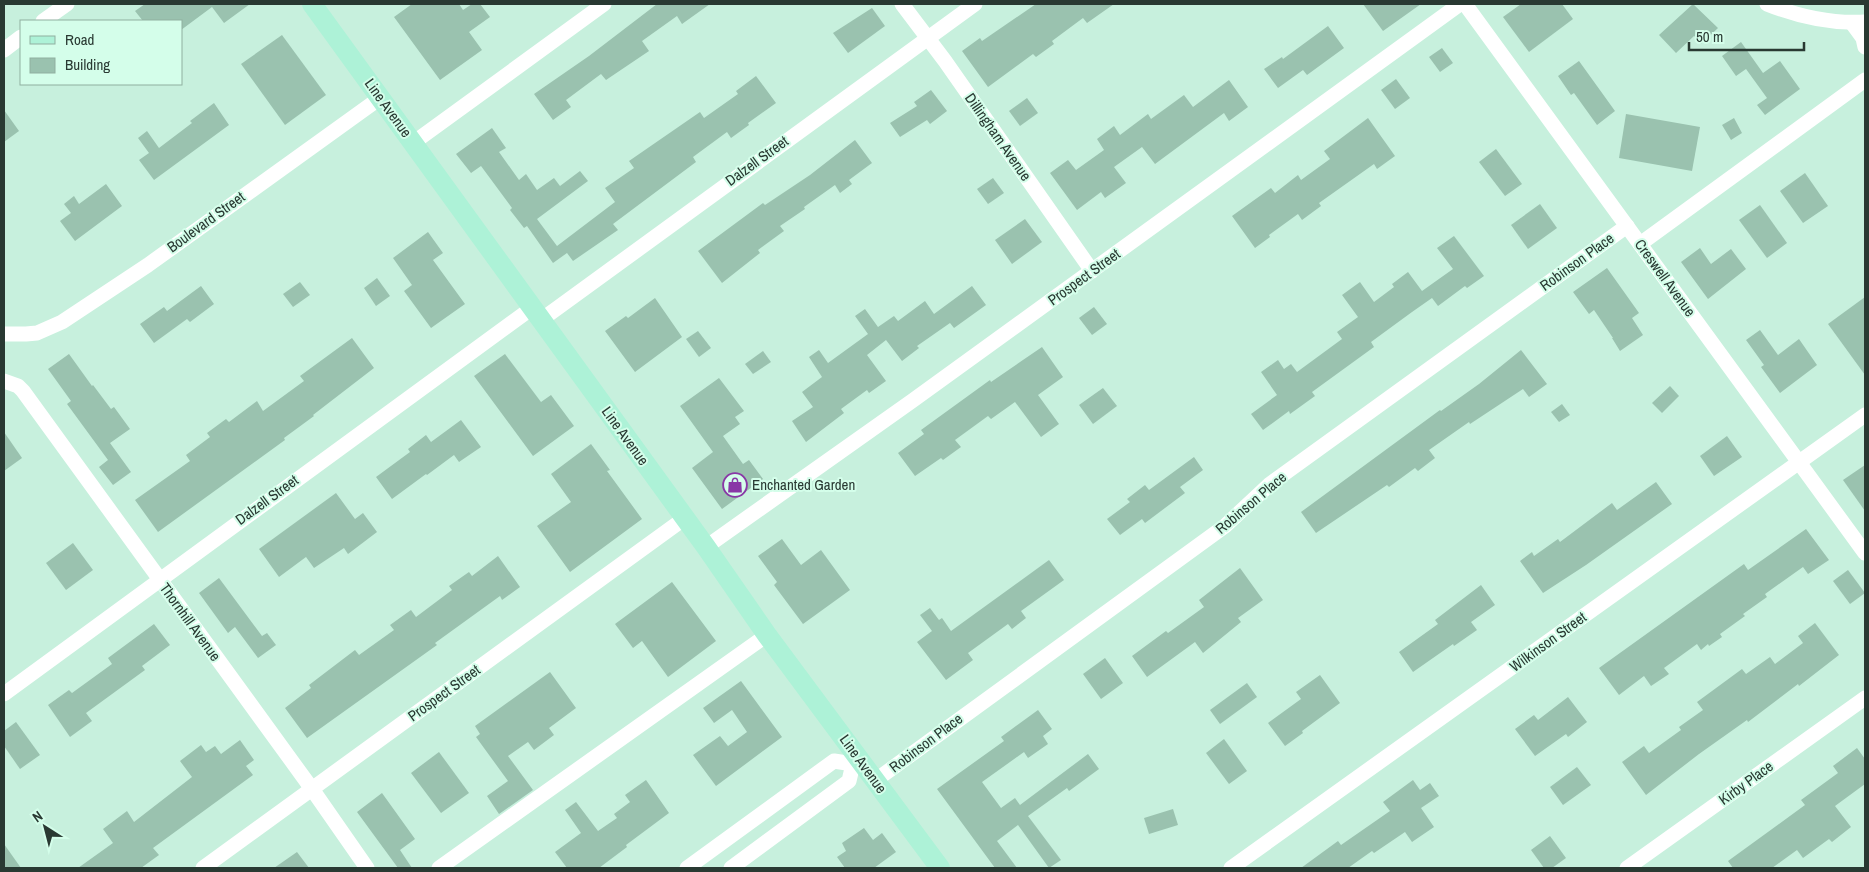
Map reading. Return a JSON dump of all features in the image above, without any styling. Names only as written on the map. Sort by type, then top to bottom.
[{"type":"main road","name":"Line Avenue","points":[[312,4],[706,547],[856,761],[876,780],[940,868]]},
{"type":"street","points":[[44,20],[67,4]]},
{"type":"street","points":[[413,143],[604,4]]},
{"type":"street","name":"Dillingham Avenue","points":[[902,4],[1092,271]]},
{"type":"street","name":"Dalzell Street","points":[[4,694],[160,580],[975,4]]},
{"type":"street","name":"Prospect Street","points":[[706,547],[1092,271],[1460,4]]},
{"type":"street","name":"Creswell Avenue","points":[[1465,4],[1865,553]]},
{"type":"street","points":[[1767,4],[1820,19],[1859,22],[1865,47]]},
{"type":"street","points":[[4,50],[20,38]]},
{"type":"street","name":"Robinson Place","points":[[1640,244],[1865,80]]},
{"type":"street","name":"Boulevard Street","points":[[4,334],[26,334],[50,328],[62,322],[148,265],[380,98]]},
{"type":"street","name":"Robinson Place","points":[[876,780],[1225,526],[1270,484],[1627,226]]},
{"type":"street","name":"Thornhill Avenue","points":[[6,381],[18,386],[23,391],[312,789],[367,868]]},
{"type":"street","name":"Wilkinson Street","points":[[1232,868],[1865,416]]},
{"type":"street","name":"Prospect Street","points":[[203,868],[685,518]]},
{"type":"street","points":[[439,868],[767,635]]},
{"type":"street","name":"Kirby Place","points":[[1627,868],[1865,698]]},
{"type":"street","points":[[687,868],[834,761],[856,761],[849,781],[731,868]]},
{"type":"building","points":[[145,4],[250,4],[224,23],[212,7],[182,29],[182,20],[142,20],[135,11]]},
{"type":"building","points":[[412,4],[459,4],[463,10],[472,4],[480,4],[490,17],[469,32],[482,50],[440,80],[394,17]]},
{"type":"building","points":[[657,4],[710,4],[682,24],[677,16],[642,41],[649,51],[606,80],[601,74],[566,100],[571,107],[553,120],[534,94],[589,56]]},
{"type":"building","points":[[1036,4],[1114,4],[1087,23],[1083,18],[1052,41],[1054,44],[1036,57],[1033,54],[988,87],[962,51],[980,38],[982,41]]},
{"type":"building","points":[[1363,4],[1421,4],[1383,31]]},
{"type":"building","points":[[1521,4],[1562,4],[1573,19],[1529,52],[1503,17]]},
{"type":"building","points":[[1693,4],[1718,28],[1701,44],[1694,36],[1676,53],[1659,35]]},
{"type":"building","points":[[872,8],[885,26],[848,53],[833,33]]},
{"type":"building","points":[[1328,26],[1344,48],[1307,75],[1303,70],[1278,88],[1264,69],[1282,57],[1283,59]]},
{"type":"building","points":[[282,35],[326,95],[285,125],[241,64]]},
{"type":"building","points":[[1741,42],[1763,73],[1780,61],[1800,89],[1765,115],[1757,105],[1767,98],[1746,69],[1736,76],[1722,56]]},
{"type":"building","points":[[1442,48],[1453,63],[1440,72],[1429,57]]},
{"type":"building","points":[[1579,61],[1615,111],[1597,125],[1574,93],[1571,95],[1558,76]]},
{"type":"building","points":[[756,76],[776,103],[731,138],[727,132],[693,157],[696,162],[613,224],[618,230],[573,261],[567,253],[553,263],[527,226],[524,228],[510,210],[512,208],[481,166],[471,173],[456,154],[492,128],[506,148],[499,152],[519,180],[526,174],[537,190],[554,178],[560,186],[580,171],[588,181],[537,219],[557,246],[615,202],[605,188],[634,168],[629,161],[700,112],[704,118],[738,94],[736,91]]},
{"type":"building","points":[[1396,79],[1410,98],[1395,109],[1381,90]]},
{"type":"building","points":[[1229,80],[1248,107],[1229,121],[1224,113],[1155,164],[1142,147],[1114,167],[1126,183],[1105,198],[1101,192],[1077,210],[1050,173],[1068,160],[1076,170],[1104,150],[1097,139],[1114,126],[1120,135],[1148,114],[1151,119],[1184,95],[1193,107]]},
{"type":"building","points":[[931,90],[947,111],[930,124],[927,120],[900,137],[890,123],[917,106],[914,102]]},
{"type":"building","points":[[1027,98],[1038,113],[1020,126],[1009,111]]},
{"type":"building","points":[[214,103],[229,125],[154,180],[139,160],[149,153],[138,138],[147,131],[159,148],[192,123],[190,121]]},
{"type":"building","points":[[4,110],[19,131],[4,142]]},
{"type":"building","points":[[1626,114],[1700,127],[1692,171],[1619,158]]},
{"type":"building","points":[[1368,118],[1395,156],[1377,169],[1374,164],[1319,203],[1321,206],[1302,220],[1298,214],[1269,235],[1270,237],[1255,248],[1232,216],[1271,188],[1275,193],[1298,175],[1301,180],[1330,159],[1324,151]]},
{"type":"building","points":[[1734,118],[1742,133],[1731,140],[1722,125]]},
{"type":"building","points":[[855,140],[872,163],[849,180],[852,184],[840,193],[835,185],[780,226],[784,231],[758,250],[760,253],[722,283],[698,251],[763,203],[765,205],[810,175]]},
{"type":"building","points":[[1496,149],[1522,184],[1505,196],[1479,162]]},
{"type":"building","points":[[1805,173],[1828,206],[1803,223],[1780,191]]},
{"type":"building","points":[[993,178],[1004,193],[988,204],[977,189]]},
{"type":"building","points":[[106,184],[122,206],[75,241],[60,221],[71,213],[64,204],[74,196],[79,204]]},
{"type":"building","points":[[1540,204],[1557,228],[1528,249],[1511,225]]},
{"type":"building","points":[[1760,205],[1787,243],[1767,258],[1739,220]]},
{"type":"building","points":[[1025,219],[1042,242],[1012,264],[995,240]]},
{"type":"building","points":[[428,232],[443,253],[433,260],[465,304],[431,328],[404,291],[412,285],[393,258]]},
{"type":"building","points":[[1454,236],[1484,276],[1467,288],[1465,286],[1438,306],[1432,298],[1371,342],[1374,347],[1312,392],[1315,396],[1290,414],[1289,411],[1263,430],[1251,414],[1277,395],[1261,372],[1278,360],[1284,369],[1291,364],[1297,372],[1342,339],[1337,332],[1358,317],[1342,295],[1360,282],[1374,302],[1394,287],[1392,284],[1408,272],[1422,291],[1453,269],[1437,248]]},
{"type":"building","points":[[1700,248],[1711,264],[1731,249],[1746,269],[1708,299],[1681,262]]},
{"type":"building","points":[[1607,268],[1639,313],[1632,318],[1643,335],[1620,351],[1594,310],[1589,314],[1573,292]]},
{"type":"building","points":[[377,278],[390,296],[376,306],[364,288]]},
{"type":"building","points":[[300,282],[310,295],[293,307],[283,294]]},
{"type":"building","points":[[201,286],[214,304],[190,322],[187,319],[154,343],[140,324],[164,307],[167,311]]},
{"type":"building","points":[[972,286],[986,305],[954,328],[950,323],[917,346],[919,348],[902,361],[886,340],[867,355],[886,381],[869,393],[867,390],[841,409],[844,413],[806,442],[792,421],[813,407],[802,392],[822,377],[809,357],[819,350],[828,363],[868,334],[855,316],[865,309],[878,327],[894,316],[898,321],[925,301],[934,314]]},
{"type":"building","points":[[1865,297],[1865,375],[1828,324]]},
{"type":"building","points":[[655,298],[682,337],[635,372],[605,331],[626,316],[628,318]]},
{"type":"building","points":[[1094,307],[1107,324],[1092,335],[1079,318]]},
{"type":"building","points":[[1760,330],[1778,355],[1799,339],[1817,365],[1780,393],[1761,367],[1764,365],[1746,340]]},
{"type":"building","points":[[698,331],[711,348],[699,357],[686,339]]},
{"type":"building","points":[[352,338],[374,368],[284,438],[285,440],[158,532],[135,500],[190,461],[186,455],[210,437],[207,433],[226,419],[229,422],[257,401],[263,411],[304,381],[300,376]]},
{"type":"building","points":[[1042,347],[1063,377],[1038,395],[1059,424],[1041,437],[1015,402],[991,419],[988,416],[955,440],[961,447],[915,476],[898,453],[924,434],[921,430],[990,380],[991,382]]},
{"type":"building","points":[[1521,350],[1547,384],[1529,397],[1523,389],[1470,424],[1469,422],[1429,450],[1435,458],[1418,471],[1415,468],[1389,487],[1387,485],[1316,533],[1301,512],[1440,410],[1479,384]]},
{"type":"building","points":[[763,351],[771,362],[753,374],[745,364]]},
{"type":"building","points":[[69,354],[92,386],[111,409],[114,407],[130,429],[110,443],[131,472],[113,485],[99,467],[108,460],[67,404],[71,401],[48,369]]},
{"type":"building","points":[[505,354],[541,402],[551,395],[574,426],[533,456],[474,376]]},
{"type":"building","points":[[719,378],[744,411],[735,417],[740,424],[723,436],[743,464],[749,460],[763,479],[722,509],[692,468],[713,452],[680,406]]},
{"type":"building","points":[[1670,386],[1679,396],[1662,413],[1652,403]]},
{"type":"building","points":[[1103,388],[1117,406],[1093,424],[1079,405]]},
{"type":"building","points":[[1562,404],[1570,415],[1559,422],[1551,412]]},
{"type":"building","points":[[461,420],[481,447],[459,462],[454,455],[392,499],[376,477],[410,452],[408,449],[426,435],[431,442]]},
{"type":"building","points":[[4,432],[22,458],[4,471]]},
{"type":"building","points":[[1727,436],[1742,457],[1714,476],[1700,456]]},
{"type":"building","points":[[591,444],[610,470],[607,471],[642,519],[570,572],[537,526],[571,502],[551,474]]},
{"type":"building","points":[[1194,457],[1203,470],[1180,487],[1185,493],[1145,523],[1142,519],[1120,535],[1107,519],[1130,502],[1127,499],[1145,485],[1149,490]]},
{"type":"building","points":[[1865,465],[1865,511],[1843,480]]},
{"type":"building","points":[[1656,482],[1672,504],[1543,593],[1520,561],[1532,552],[1534,556],[1558,539],[1560,542],[1612,503],[1617,510]]},
{"type":"building","points":[[336,493],[355,519],[363,513],[377,532],[348,554],[344,548],[314,568],[306,557],[279,577],[259,549]]},
{"type":"building","points":[[1806,529],[1829,560],[1808,574],[1803,567],[1765,594],[1767,597],[1720,634],[1722,637],[1701,650],[1697,644],[1664,668],[1669,674],[1651,686],[1644,676],[1619,695],[1599,668],[1744,564],[1748,570]]},
{"type":"building","points":[[782,539],[801,565],[821,550],[850,590],[803,624],[774,585],[777,582],[758,556]]},
{"type":"building","points":[[73,543],[93,570],[66,590],[46,563]]},
{"type":"building","points":[[498,556],[520,587],[502,600],[500,596],[435,643],[437,645],[307,738],[285,708],[311,688],[309,685],[355,650],[359,655],[394,630],[390,625],[411,610],[416,617],[452,590],[449,586],[469,572],[472,576]]},
{"type":"building","points":[[1049,560],[1064,580],[1021,611],[1026,618],[1012,629],[1008,624],[968,653],[973,660],[946,680],[917,642],[932,631],[920,615],[930,608],[939,620],[942,618],[951,631]]},
{"type":"building","points":[[1240,568],[1263,600],[1238,618],[1241,622],[1203,653],[1195,642],[1147,677],[1132,656],[1166,631],[1168,633],[1204,607],[1199,600]]},
{"type":"building","points":[[1848,570],[1865,593],[1850,604],[1833,581]]},
{"type":"building","points":[[219,578],[262,636],[267,633],[276,645],[258,658],[235,627],[228,633],[199,593]]},
{"type":"building","points":[[672,582],[716,641],[668,677],[642,641],[633,648],[615,624]]},
{"type":"building","points":[[1481,585],[1495,605],[1471,622],[1477,630],[1413,672],[1399,652],[1438,624],[1435,620]]},
{"type":"building","points":[[1815,623],[1839,655],[1799,686],[1798,684],[1748,722],[1747,720],[1699,754],[1646,795],[1622,762],[1644,746],[1649,753],[1681,730],[1679,727],[1703,710],[1697,702],[1742,669],[1746,674],[1770,657],[1775,664],[1803,643],[1798,636]]},
{"type":"building","points":[[154,624],[170,645],[142,666],[145,670],[86,713],[92,721],[70,737],[48,705],[69,690],[72,693],[112,664],[108,658]]},
{"type":"building","points":[[1105,658],[1123,683],[1101,699],[1083,674]]},
{"type":"building","points":[[550,672],[576,708],[549,728],[554,735],[534,750],[528,742],[508,756],[533,790],[499,814],[487,796],[508,781],[476,737],[480,734],[475,726]]},
{"type":"building","points":[[1320,675],[1340,703],[1285,746],[1268,723],[1301,699],[1296,692]]},
{"type":"building","points":[[741,681],[782,737],[716,786],[693,755],[720,736],[728,746],[747,732],[732,710],[714,723],[703,708]]},
{"type":"building","points":[[1247,683],[1257,697],[1220,724],[1210,710]]},
{"type":"building","points":[[1568,697],[1587,722],[1568,737],[1566,734],[1535,756],[1515,729],[1534,715],[1538,720]]},
{"type":"building","points":[[1038,710],[1052,729],[1043,736],[1048,744],[1028,758],[1024,752],[982,782],[1001,808],[1015,798],[1020,805],[1088,754],[1099,769],[1069,791],[1067,788],[1028,816],[1061,860],[1049,868],[1018,825],[997,841],[1017,868],[995,868],[937,789],[1004,741],[1001,737]]},
{"type":"building","points":[[16,722],[40,755],[20,769],[4,746],[4,731]]},
{"type":"building","points":[[1224,739],[1247,771],[1229,784],[1206,753]]},
{"type":"building","points":[[240,740],[254,760],[246,766],[253,775],[153,848],[159,855],[141,868],[78,868],[113,843],[103,829],[127,811],[134,822],[192,777],[180,761],[201,745],[206,752],[215,746],[221,754]]},
{"type":"building","points":[[1857,748],[1865,759],[1865,784],[1835,806],[1851,827],[1832,842],[1829,839],[1803,858],[1797,850],[1772,868],[1733,868],[1728,861],[1805,805],[1801,800],[1838,773],[1833,766]]},
{"type":"building","points":[[439,752],[469,793],[441,813],[411,773]]},
{"type":"building","points":[[1577,767],[1591,785],[1563,805],[1550,787]]},
{"type":"building","points":[[646,780],[669,813],[599,868],[567,868],[555,852],[581,833],[565,810],[576,802],[598,831],[617,818],[614,814],[630,802],[625,795]]},
{"type":"building","points":[[1413,780],[1420,790],[1430,783],[1439,796],[1421,808],[1434,827],[1412,842],[1405,832],[1374,853],[1372,851],[1348,868],[1301,868],[1338,841],[1341,845],[1390,811],[1383,802]]},
{"type":"building","points":[[382,793],[415,839],[400,850],[412,868],[398,868],[357,812]]},
{"type":"building","points":[[1173,809],[1178,825],[1149,834],[1144,818]]},
{"type":"building","points":[[864,828],[873,840],[882,833],[896,852],[874,868],[845,868],[837,857],[846,851],[842,843]]},
{"type":"building","points":[[1550,836],[1566,858],[1552,868],[1544,868],[1531,850]]},
{"type":"building","points":[[4,844],[21,868],[4,868]]},
{"type":"building","points":[[297,852],[309,868],[274,868]]},
{"type":"place","name":"Enchanted Garden","points":[[735,485]]}]
